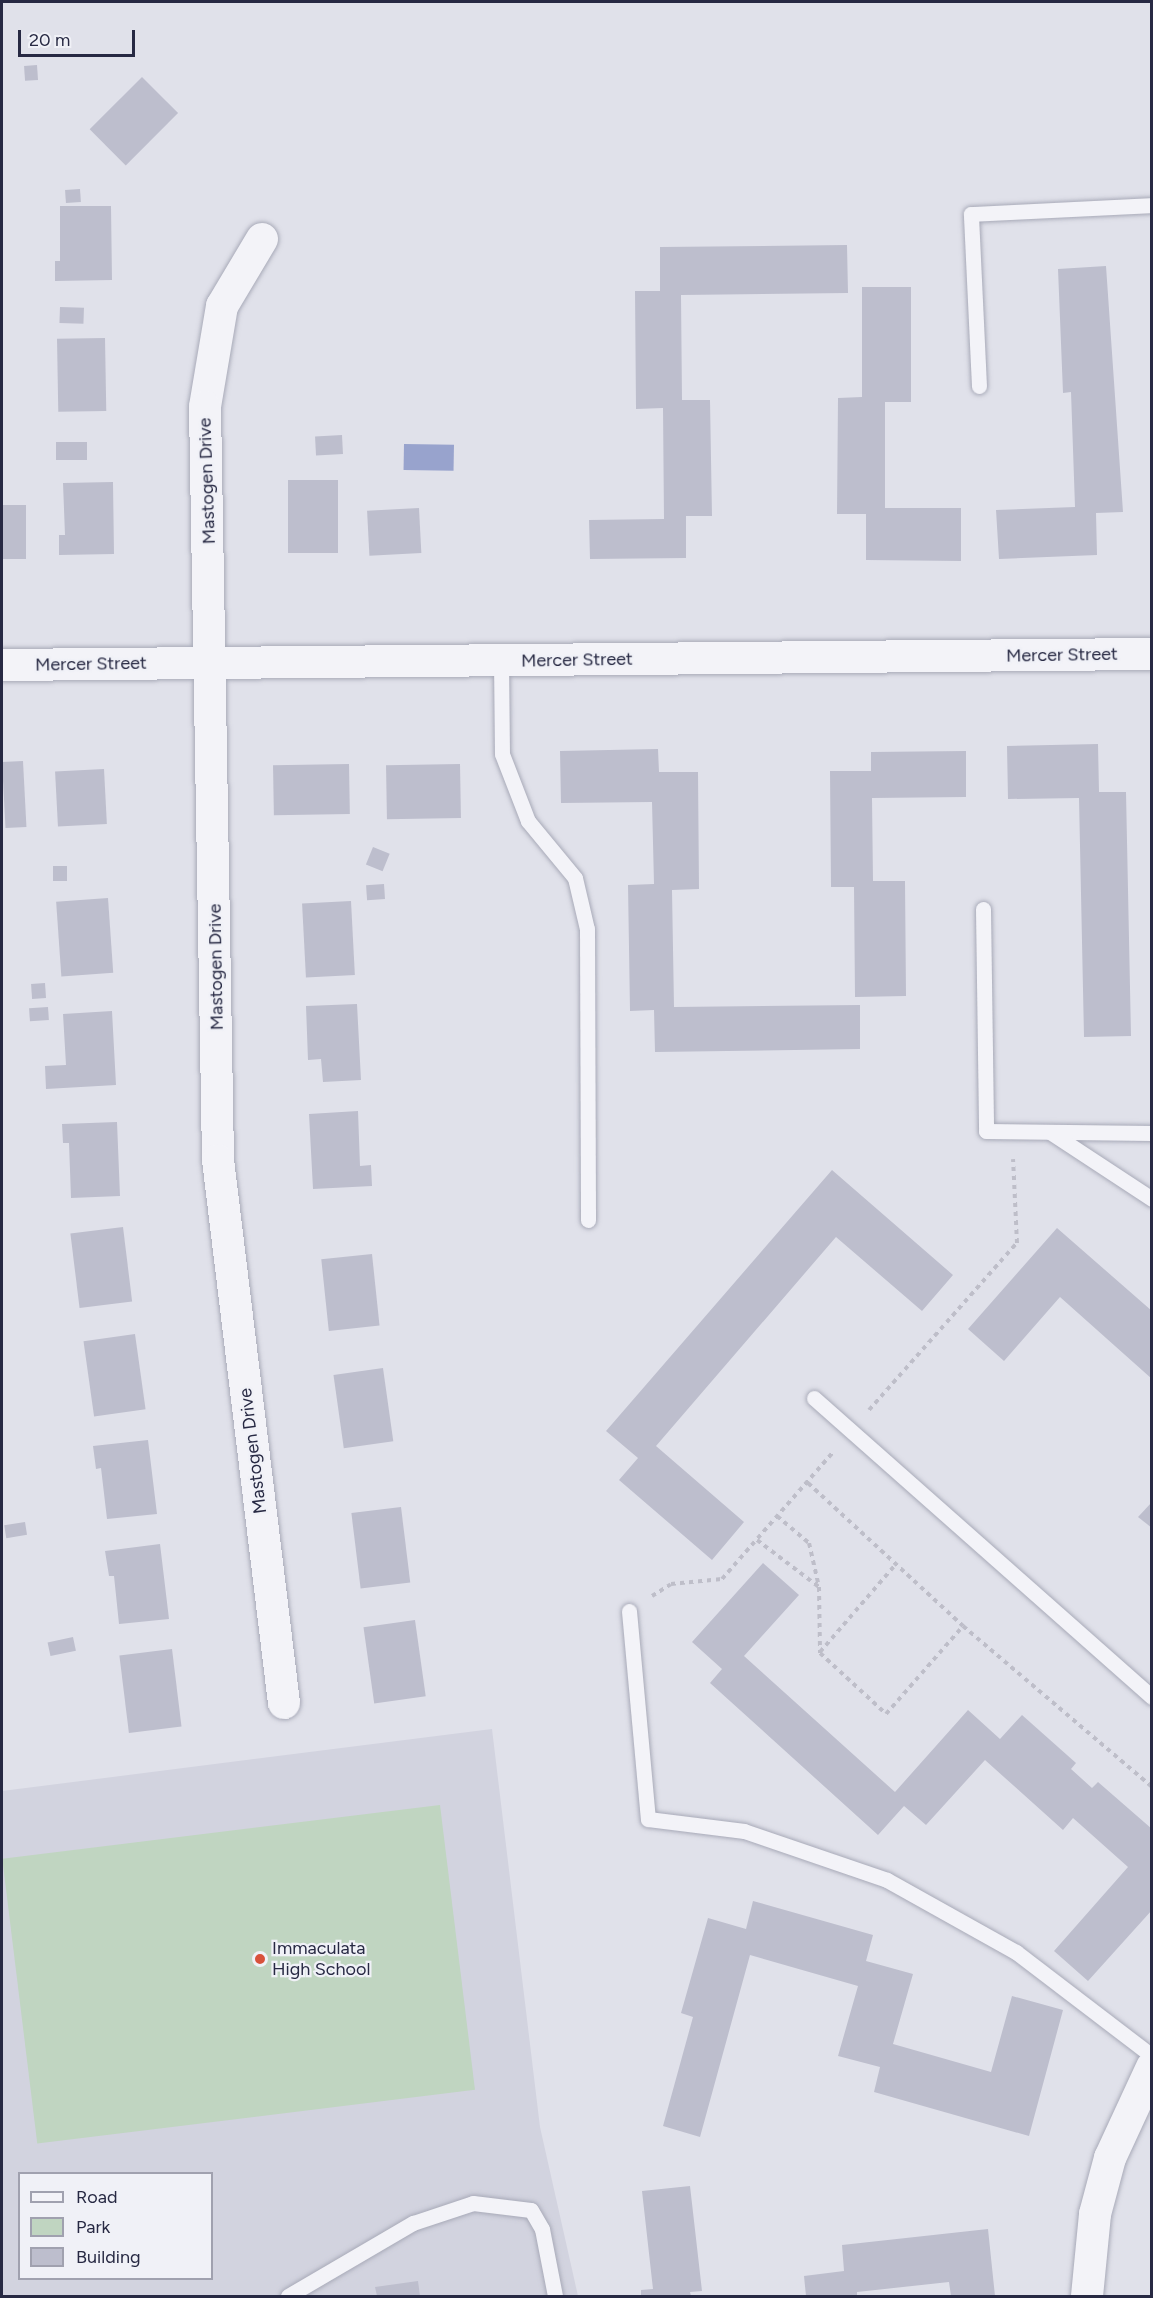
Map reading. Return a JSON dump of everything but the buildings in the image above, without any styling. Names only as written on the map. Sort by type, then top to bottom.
[{"type":"street","name":"Mastogen Drive","points":[[262,239],[222,306],[210,356],[205,406],[212,663],[218,1160],[284,1703]]},
{"type":"street","name":"Mercer Street","points":[[2,665],[1152,654]]},
{"type":"street","points":[[1087,2296],[1095,2214],[1110,2158],[1144,2105],[1152,2067]]},
{"type":"lane","points":[[979,386],[971,214],[1152,205]]},
{"type":"lane","points":[[501,660],[502,754],[528,820],[575,878],[587,929],[588,1220]]},
{"type":"lane","points":[[983,909],[986,1131],[1152,1133]]},
{"type":"lane","points":[[1050,1132],[1152,1198]]},
{"type":"lane","points":[[814,1398],[1152,1697]]},
{"type":"lane","points":[[629,1611],[648,1819],[744,1831],[887,1880],[1016,1952],[1152,2056]]},
{"type":"lane","points":[[288,2296],[413,2223],[473,2204],[531,2210],[542,2229],[555,2296]]},
{"type":"path","points":[[629,1611],[671,1584],[722,1579],[1017,1242],[1011,1131]]},
{"type":"path","points":[[808,1483],[963,1626],[1152,1787]]},
{"type":"path","points":[[777,1516],[808,1543],[819,1587],[820,1653],[886,1714],[963,1626]]},
{"type":"path","points":[[757,1540],[819,1587]]},
{"type":"path","points":[[820,1653],[895,1565]]},
{"type":"shaded area","name":"Immaculata High School","points":[[492,1729],[540,2127],[578,2296],[2,2296],[2,1791]]},
{"type":"green space","points":[[440,1805],[475,2090],[37,2144],[2,1859]]},
{"type":"water","points":[[404,444],[454,445],[454,471],[404,470]]},
{"type":"place","name":"Immaculata High School","points":[[260,1959]]}]
